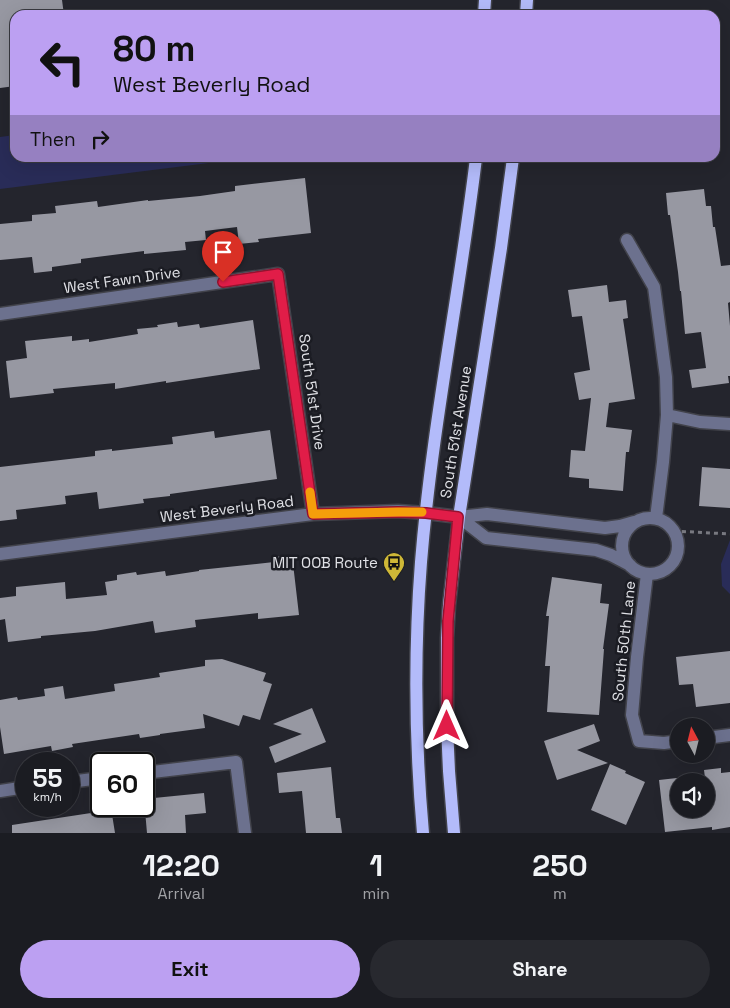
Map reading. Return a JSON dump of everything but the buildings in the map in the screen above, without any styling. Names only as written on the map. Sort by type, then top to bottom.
[{"type":"main road","name":"South 51st Avenue","points":[[423,833],[418,769],[416,666],[421,561],[433,457],[475,162]]},
{"type":"main road","name":"South 51st Avenue","points":[[454,833],[448,744],[447,638],[449,605],[458,517],[512,162]]},
{"type":"street","points":[[627,240],[654,287],[666,377],[667,415],[656,518]]},
{"type":"street","name":"West Fawn Drive","points":[[0,314],[278,274]]},
{"type":"street","name":"South 51st Drive","points":[[278,274],[313,514]]},
{"type":"street","points":[[667,415],[700,422],[730,424]]},
{"type":"street","name":"West Beverly Road","points":[[0,554],[313,514],[398,512],[458,517],[487,514],[605,528],[634,522]]},
{"type":"street","name":"West Beverly Road","points":[[458,517],[486,538],[596,550],[630,565]]},
{"type":"street","points":[[634,522],[645,518],[656,518],[664,520],[674,531]]},
{"type":"street","name":"South 50th Lane","points":[[634,522],[624,535],[622,551],[635,570],[647,574],[661,572],[672,564],[676,558],[679,544],[674,531]]},
{"type":"street","name":"South 50th Lane","points":[[647,574],[632,715],[639,741],[670,742]]},
{"type":"street","points":[[715,737],[730,735]]},
{"type":"street","points":[[155,772],[236,762],[245,833]]},
{"type":"street","points":[[0,791],[15,789]]},
{"type":"path","points":[[674,531],[730,534]]},
{"type":"shaded area","points":[[10,136],[10,162],[217,162],[0,189],[0,137]]},
{"type":"shaded area","points":[[730,540],[730,594],[722,586],[721,564]]},
{"type":"slow traffic","points":[[310,492],[313,514],[422,512]]},
{"type":"place","name":"MIT OOB Route","points":[[394,582]]},
{"type":"route","points":[[223,282],[278,274],[313,514],[398,512],[458,517],[448,621],[447,726]]}]
